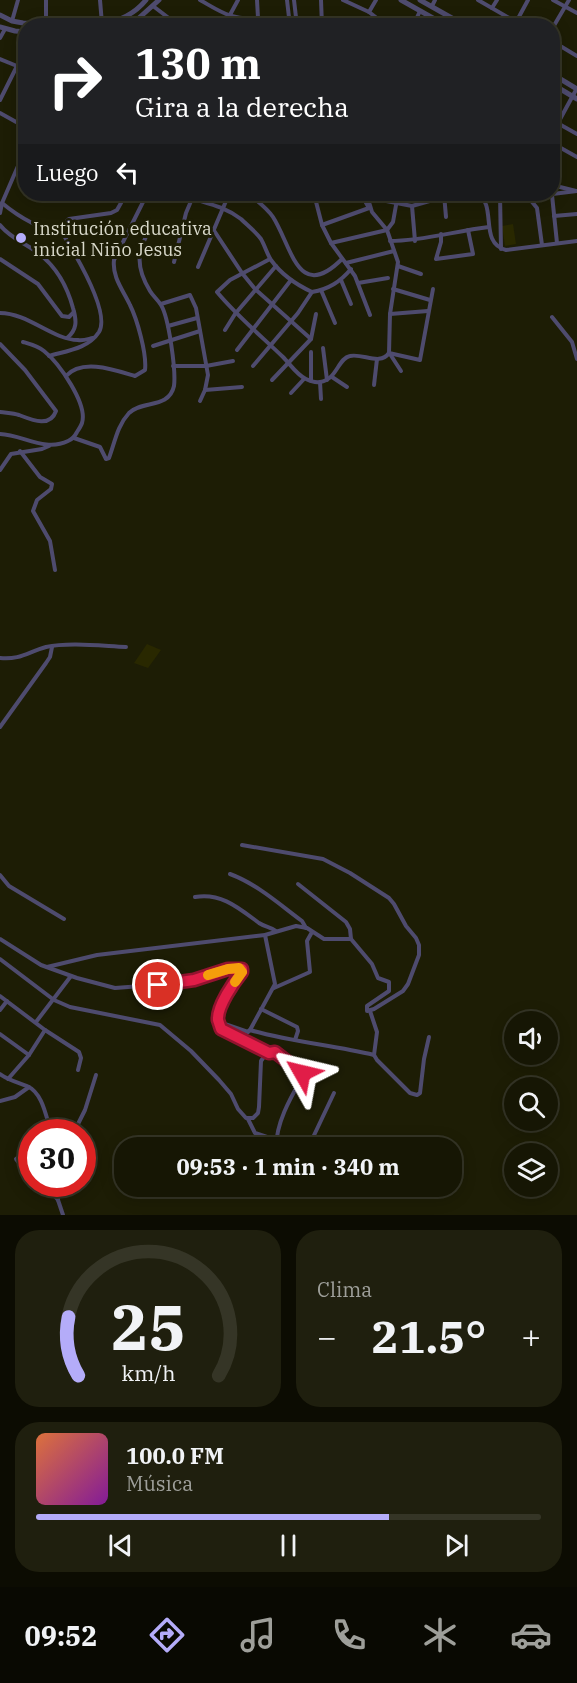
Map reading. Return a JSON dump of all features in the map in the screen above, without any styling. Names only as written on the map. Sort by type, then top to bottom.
[{"type":"street","points":[[12,21],[18,0]]},
{"type":"street","points":[[46,0],[46,18]]},
{"type":"street","points":[[100,0],[101,18]]},
{"type":"street","points":[[126,18],[146,0]]},
{"type":"street","points":[[140,18],[159,0]]},
{"type":"street","points":[[200,0],[236,18]]},
{"type":"street","points":[[229,16],[238,0]]},
{"type":"street","points":[[257,0],[258,18]]},
{"type":"street","points":[[287,0],[289,18]]},
{"type":"street","points":[[294,0],[296,18]]},
{"type":"street","points":[[321,0],[322,18]]},
{"type":"street","points":[[343,0],[377,18]]},
{"type":"street","points":[[369,12],[376,0]]},
{"type":"street","points":[[401,0],[433,18]]},
{"type":"street","points":[[420,0],[452,18]]},
{"type":"street","points":[[432,6],[435,0]]},
{"type":"street","points":[[477,0],[507,18]]},
{"type":"street","points":[[492,8],[497,0]]},
{"type":"street","points":[[517,18],[528,0]]},
{"type":"street","points":[[553,0],[577,14]]},
{"type":"street","points":[[558,18],[569,0]]},
{"type":"street","points":[[153,6],[169,18]]},
{"type":"street","points":[[417,18],[420,11]]},
{"type":"street","points":[[0,15],[18,21]]},
{"type":"street","points":[[0,38],[2,28],[18,31]]},
{"type":"street","points":[[560,46],[577,56]]},
{"type":"street","points":[[0,59],[17,66],[0,100]]},
{"type":"street","points":[[560,79],[577,89],[575,98],[560,120]]},
{"type":"street","points":[[0,83],[7,86]]},
{"type":"street","points":[[560,89],[575,98]]},
{"type":"street","points":[[0,113],[18,123]]},
{"type":"street","points":[[560,124],[577,134]]},
{"type":"street","points":[[560,147],[577,157]]},
{"type":"street","points":[[0,213],[18,165]]},
{"type":"street","points":[[560,186],[577,191]]},
{"type":"street","points":[[560,194],[577,191]]},
{"type":"street","points":[[49,356],[83,346],[99,332],[101,323],[93,288],[63,234],[63,225],[69,219],[111,213],[117,210],[122,201]]},
{"type":"street","points":[[66,376],[79,368],[109,368],[135,376],[145,370],[146,362],[135,317],[118,284],[113,268],[114,260],[144,201]]},
{"type":"street","points":[[174,262],[191,201]]},
{"type":"street","points":[[200,201],[224,207],[241,220],[260,238],[276,266],[291,280],[312,292]]},
{"type":"street","points":[[198,267],[226,201]]},
{"type":"street","points":[[257,201],[269,212],[292,257],[307,274],[314,276],[324,274],[342,259]]},
{"type":"street","points":[[316,201],[322,225],[331,243],[351,269],[370,315]]},
{"type":"street","points":[[365,201],[387,230],[398,266],[390,314],[389,354],[401,371]]},
{"type":"street","points":[[369,208],[369,202],[371,201]]},
{"type":"street","points":[[386,201],[412,206],[427,201]]},
{"type":"street","points":[[445,201],[446,217]]},
{"type":"street","points":[[485,201],[489,227],[493,239],[501,249],[577,241]]},
{"type":"street","points":[[500,201],[501,249]]},
{"type":"street","points":[[533,201],[537,208],[542,245]]},
{"type":"street","points":[[553,201],[557,243]]},
{"type":"street","points":[[2,203],[14,213],[45,230],[63,234]]},
{"type":"street","points":[[331,243],[387,230],[393,222],[396,203]]},
{"type":"street","points":[[412,206],[415,241]]},
{"type":"street","points":[[322,225],[369,208]]},
{"type":"street","points":[[554,216],[577,214]]},
{"type":"street","points":[[0,225],[14,238],[38,253],[57,272],[74,312],[76,327],[74,333],[67,338]]},
{"type":"street","points":[[74,438],[100,447],[106,459],[109,458],[114,438],[129,413],[138,407],[162,402],[172,391],[173,366],[168,326],[161,304],[150,291],[141,272],[138,258],[143,240],[151,227]]},
{"type":"street","points":[[390,241],[415,241],[441,234],[489,227]]},
{"type":"street","points":[[213,229],[255,289],[311,339]]},
{"type":"street","points":[[441,234],[436,259],[473,254],[468,230]]},
{"type":"street","points":[[346,263],[394,251]]},
{"type":"street","points":[[0,259],[38,284],[62,316],[69,317],[74,312]]},
{"type":"street","points":[[270,259],[230,280],[217,292],[235,314],[304,379],[311,381],[320,382],[332,377],[346,358],[351,356],[377,359],[389,354],[420,360],[433,289]]},
{"type":"street","points":[[225,330],[235,314],[276,266]]},
{"type":"street","points":[[398,266],[422,274]]},
{"type":"street","points":[[253,366],[312,292],[341,280],[351,269]]},
{"type":"street","points":[[358,284],[388,278]]},
{"type":"street","points":[[237,350],[291,280]]},
{"type":"street","points":[[341,280],[351,303]]},
{"type":"street","points":[[393,289],[430,300]]},
{"type":"street","points":[[321,290],[335,322]]},
{"type":"street","points":[[161,304],[190,295],[196,308],[208,375],[200,401]]},
{"type":"street","points":[[390,314],[428,311]]},
{"type":"street","points":[[0,313],[13,315],[67,338],[79,340],[93,338]]},
{"type":"street","points":[[272,380],[311,339],[316,314]]},
{"type":"street","points":[[552,317],[572,342],[577,359]]},
{"type":"street","points":[[168,326],[197,318]]},
{"type":"street","points":[[153,346],[200,331]]},
{"type":"street","points":[[1,467],[11,453],[42,449],[49,445],[68,442],[74,438],[82,422],[82,413],[66,376],[42,349],[23,342]]},
{"type":"street","points":[[0,344],[25,370],[56,411],[54,417],[46,421],[29,420],[17,414],[0,412]]},
{"type":"street","points":[[323,348],[327,380]]},
{"type":"street","points":[[311,352],[311,381]]},
{"type":"street","points":[[374,385],[377,359]]},
{"type":"street","points":[[173,366],[206,366],[233,361]]},
{"type":"street","points":[[332,377],[346,387]]},
{"type":"street","points":[[291,393],[304,379]]},
{"type":"street","points":[[320,382],[321,399]]},
{"type":"street","points":[[205,390],[242,387]]},
{"type":"street","points":[[0,434],[49,445]]},
{"type":"street","points":[[20,451],[40,477],[52,484],[51,489],[37,500],[33,511],[50,541],[55,570]]},
{"type":"street","points":[[0,658],[20,657],[52,646],[126,647]]},
{"type":"street","points":[[0,727],[50,657],[52,646]]},
{"type":"street","points":[[243,845],[323,859],[358,878],[389,898],[394,904],[406,926],[416,938],[419,955],[403,991],[370,1011]]},
{"type":"street","points":[[230,874],[256,886],[302,921],[306,928]]},
{"type":"street","points":[[0,875],[9,886],[64,919]]},
{"type":"street","points":[[298,884],[346,922],[350,929],[351,939],[372,963],[378,978],[390,983],[387,993],[366,1007],[367,1011],[370,1011],[377,1032],[374,1055],[410,1093],[417,1095],[420,1093],[429,1037]]},
{"type":"street","points":[[195,897],[215,896],[238,907],[261,924],[276,931]]},
{"type":"street","points":[[47,967],[97,955],[265,935],[292,926],[306,928],[328,939],[351,939]]},
{"type":"street","points":[[274,988],[310,972],[307,941],[312,932]]},
{"type":"street","points":[[250,1030],[274,988],[275,979],[265,935]]},
{"type":"street","points":[[0,939],[35,962],[71,976],[115,988],[180,983],[239,968],[242,972],[231,987],[220,1011],[221,1029],[269,1053]]},
{"type":"street","points":[[0,959],[54,1000],[70,1007],[160,1025],[191,1051],[219,1080],[231,1094],[244,1116],[248,1118],[255,1133],[267,1137]]},
{"type":"street","points":[[36,1022],[71,976]]},
{"type":"street","points":[[0,996],[79,1052],[81,1058],[78,1070]]},
{"type":"street","points":[[0,1010],[7,1001]]},
{"type":"street","points":[[261,1009],[297,1027],[295,1040]]},
{"type":"street","points":[[219,1022],[245,1031],[250,1030],[274,1037],[340,1047],[374,1055]]},
{"type":"street","points":[[8,1079],[29,1055],[45,1030]]},
{"type":"street","points":[[0,1034],[29,1055]]},
{"type":"street","points":[[248,1118],[253,1118],[258,1113],[260,1063],[263,1056],[275,1052],[303,1076],[294,1089],[277,1137]]},
{"type":"street","points":[[0,1074],[30,1087],[40,1100],[47,1119]]},
{"type":"street","points":[[81,1119],[96,1076]]},
{"type":"street","points":[[0,1101],[15,1097],[30,1087]]},
{"type":"street","points":[[313,1137],[334,1093]]},
{"type":"street","points":[[56,1197],[63,1215]]},
{"type":"shaded area","points":[[513,224],[516,244],[505,246],[502,226]]},
{"type":"shaded area","points":[[147,644],[161,650],[148,668],[134,663]]},
{"type":"slow traffic","points":[[208,975],[228,969],[242,969],[235,982]]},
{"type":"place","name":"Institución educativa inicial Niño Jesus","points":[[21,238]]},
{"type":"route","points":[[158,985],[194,980],[228,969],[242,969],[220,1011],[218,1019],[221,1029],[269,1053],[275,1052],[302,1073]]}]
